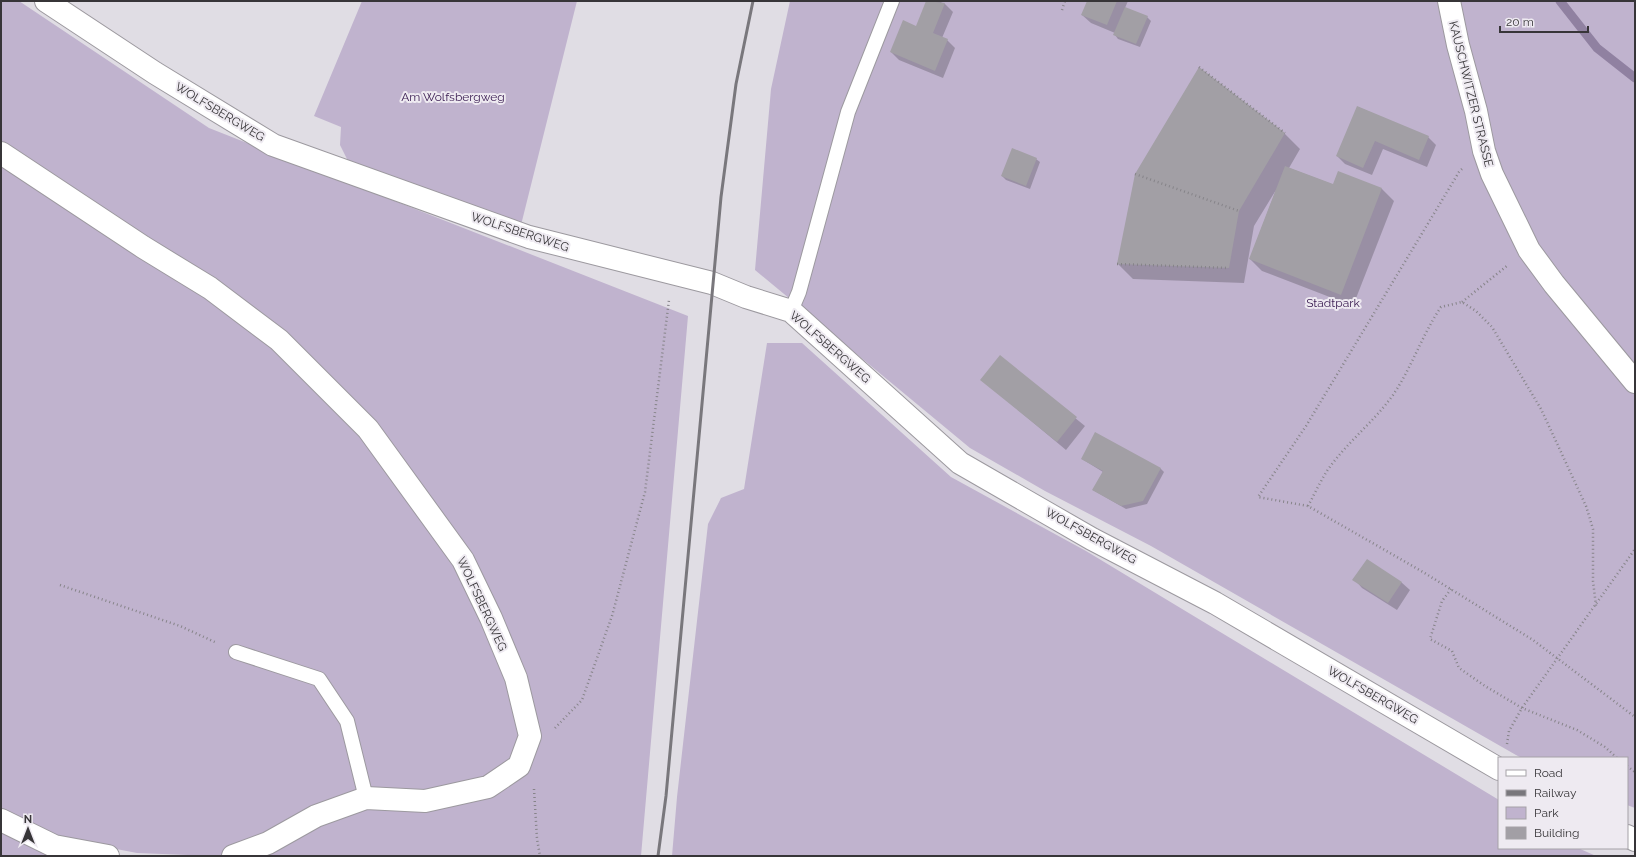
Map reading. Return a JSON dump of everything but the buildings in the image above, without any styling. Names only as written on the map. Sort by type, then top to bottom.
[{"type":"street","name":"WOLFSBERGWEG","points":[[46,1],[155,73],[273,145],[529,237],[712,283],[746,297],[791,311],[960,463],[1092,538],[1215,603],[1498,758]]},
{"type":"street","name":"KAUSCHWITZER STRASSE","points":[[1448,1],[1476,111],[1484,151],[1492,174],[1529,250],[1554,284],[1635,382]]},
{"type":"street","name":"WOLFSBERGWEG","points":[[1,153],[143,247],[210,288],[273,335],[368,429],[463,560],[491,618],[516,678],[530,736]]},
{"type":"street","points":[[233,856],[268,843],[316,816],[366,798],[425,801],[488,787],[519,766],[530,736]]},
{"type":"street","points":[[1,820],[54,846],[108,856]]},
{"type":"lane","points":[[791,311],[799,292],[848,112],[892,1]]},
{"type":"lane","points":[[236,652],[319,679],[347,721],[366,798]]},
{"type":"path","points":[[1062,10],[1065,1]]},
{"type":"path","points":[[1199,67],[1286,133]]},
{"type":"path","points":[[1484,151],[1458,172],[1306,426],[1258,498],[1308,506],[1451,589],[1533,640],[1635,718]]},
{"type":"path","points":[[1135,174],[1239,210]]},
{"type":"path","points":[[1308,506],[1327,471],[1349,445],[1378,415],[1393,395],[1408,372],[1429,325],[1441,307],[1462,302],[1529,250]]},
{"type":"path","points":[[1117,264],[1229,268]]},
{"type":"path","points":[[530,736],[557,728],[582,700],[612,616],[645,492],[672,274]]},
{"type":"path","points":[[1462,302],[1476,311],[1492,327],[1541,410],[1586,506],[1593,529],[1593,581],[1596,606]]},
{"type":"path","points":[[1503,757],[1509,731],[1522,708],[1635,550]]},
{"type":"path","points":[[60,584],[180,626],[236,652]]},
{"type":"path","points":[[1451,589],[1442,601],[1430,639],[1452,652],[1459,668],[1522,708],[1577,730],[1605,747],[1616,757]]},
{"type":"path","points":[[533,783],[537,839],[540,856]]},
{"type":"green space","points":[[1,1],[19,1],[209,128],[688,316],[641,856],[213,856],[137,853],[49,836],[1,810]]},
{"type":"green space","name":"Am Wolfsbergweg","points":[[362,1],[577,1],[521,225],[348,161],[340,145],[341,127],[314,116]]},
{"type":"green space","name":"Stadtpark","points":[[790,1],[1635,1],[1635,808],[1628,805],[1628,757],[1520,757],[1516,755],[1151,546],[1045,491],[970,448],[755,270],[771,89]]},
{"type":"green space","points":[[767,343],[802,343],[951,477],[1086,551],[1498,799],[1498,849],[1580,849],[1596,856],[672,856],[677,797],[708,524],[721,498],[744,489]]},
{"type":"green space","points":[[1,829],[71,856],[1,856]]},
{"type":"waterway","points":[[1560,1],[1597,48],[1635,78]]},
{"type":"railway","points":[[658,856],[666,796],[721,197],[736,84],[753,1]]}]
